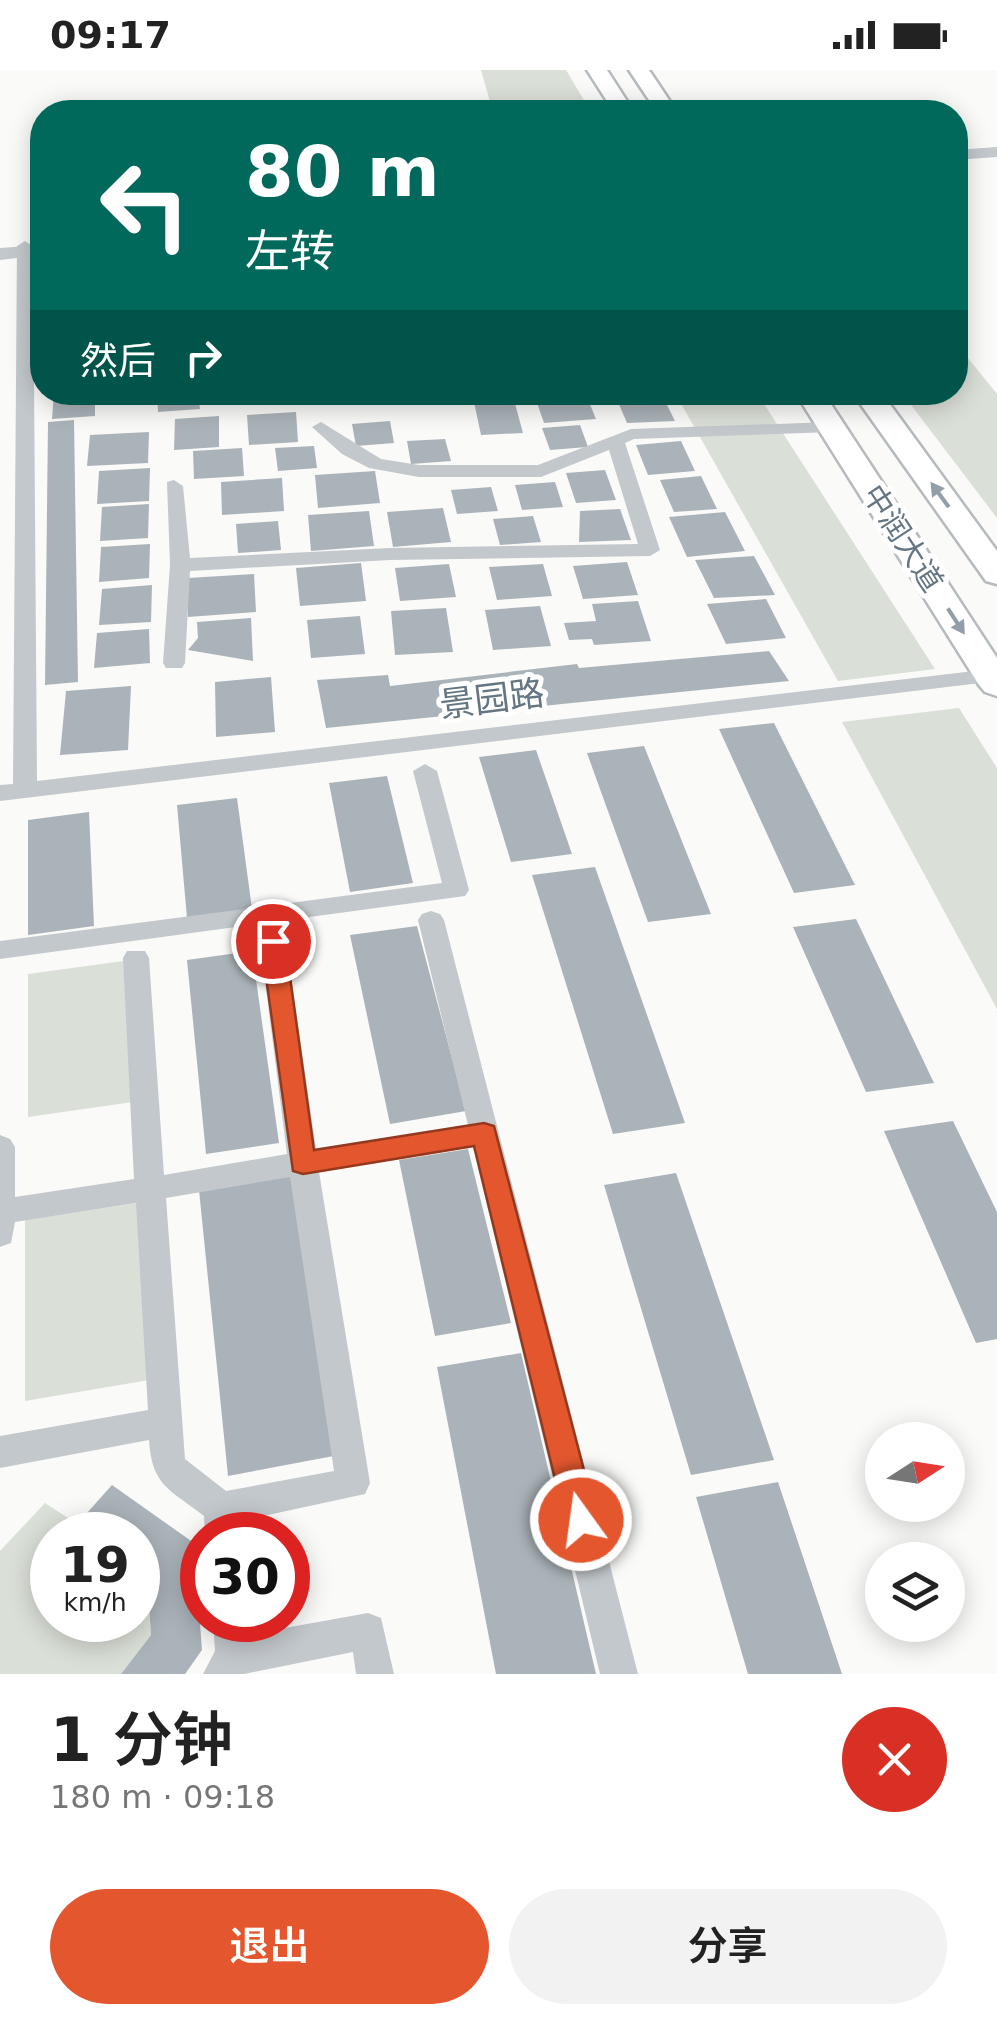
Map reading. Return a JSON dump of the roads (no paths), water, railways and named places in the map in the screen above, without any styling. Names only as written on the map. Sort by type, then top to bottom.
[{"type":"main road","points":[[596,70],[616,100]]},
{"type":"main road","points":[[639,70],[660,100]]},
{"type":"main road","name":"中润大道","points":[[818,405],[994,680]]},
{"type":"main road","name":"中润大道","points":[[875,405],[997,574]]},
{"type":"street","points":[[968,155],[997,152]]},
{"type":"street","points":[[0,251],[30,248]]},
{"type":"street","points":[[25,790],[26,430],[30,382]]},
{"type":"street","points":[[321,426],[348,450],[376,464],[419,471],[541,470],[631,434],[832,427]]},
{"type":"street","points":[[0,432],[26,430]]},
{"type":"street","points":[[180,565],[390,554],[650,550],[616,440]]},
{"type":"street","points":[[174,486],[180,565],[174,663]]},
{"type":"street","name":"景园路","points":[[0,792],[994,680]]},
{"type":"street","points":[[0,950],[456,890],[425,770]]},
{"type":"street","points":[[431,920],[619,1674]]},
{"type":"street","points":[[256,1512],[353,1483],[273,941]]},
{"type":"street","points":[[136,958],[168,1467],[212,1512]]},
{"type":"street","points":[[0,1212],[484,1134]]},
{"type":"street","points":[[0,1147],[0,1234]]},
{"type":"street","points":[[0,1452],[165,1422]]},
{"type":"street","points":[[229,1650],[368,1631],[374,1674]]}]
